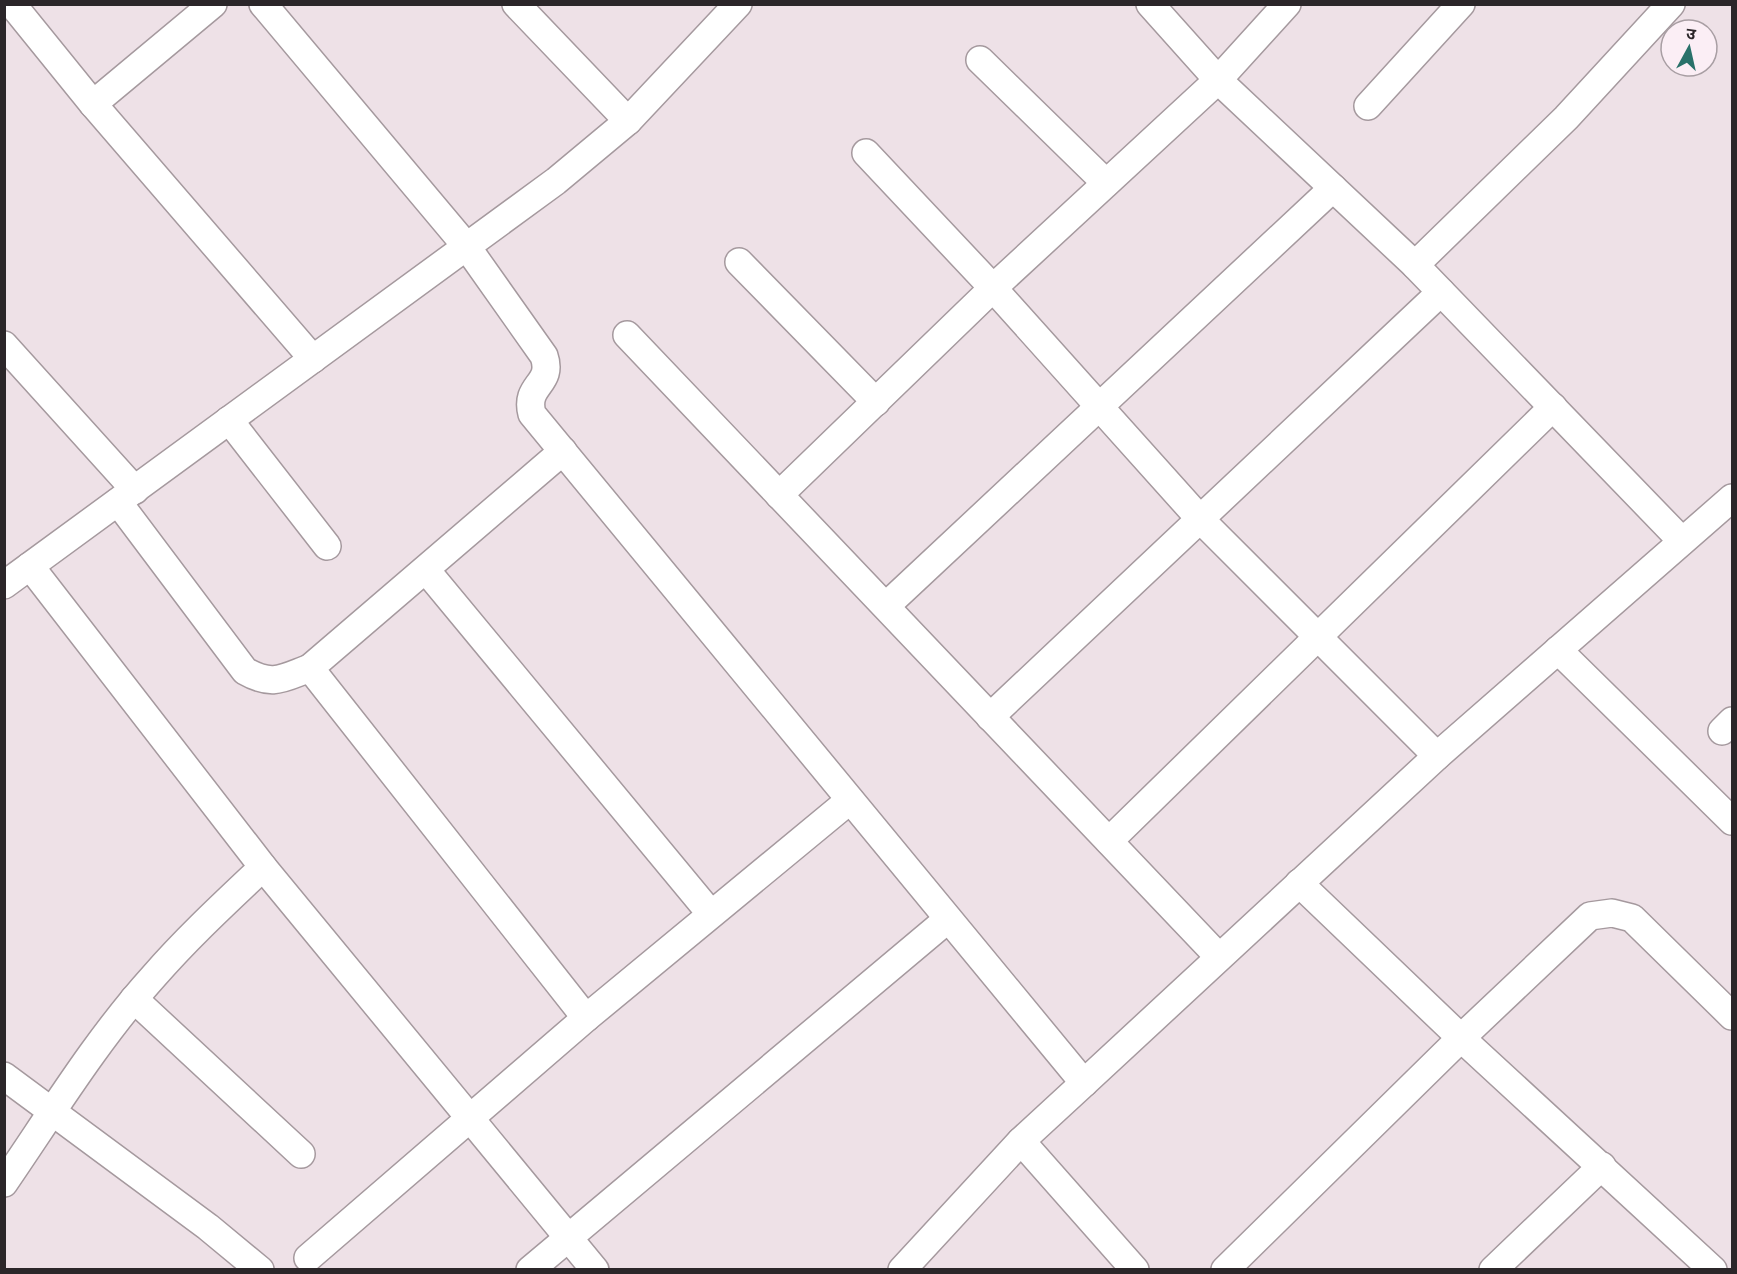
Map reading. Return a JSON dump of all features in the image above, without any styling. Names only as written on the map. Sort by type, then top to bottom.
[{"type":"street","points":[[12,4],[93,104],[313,359]]},
{"type":"street","points":[[93,104],[213,4]]},
{"type":"street","points":[[263,4],[467,247],[544,356],[548,366],[545,377],[533,391],[529,403],[532,414],[1084,1083]]},
{"type":"street","points":[[516,4],[628,121]]},
{"type":"street","points":[[595,1269],[263,867],[12,577],[127,496],[556,181],[628,121],[738,4]]},
{"type":"street","points":[[1150,4],[1218,80],[1415,265],[1682,541]]},
{"type":"street","points":[[780,495],[993,288],[1218,80],[1287,4]]},
{"type":"street","points":[[1368,106],[1461,4]]},
{"type":"street","points":[[1415,265],[1566,118],[1671,4]]},
{"type":"street","points":[[980,60],[1106,183]]},
{"type":"street","points":[[866,153],[993,288],[1201,520],[1437,756]]},
{"type":"street","points":[[886,606],[1333,188]]},
{"type":"street","points":[[739,262],[876,402]]},
{"type":"street","points":[[990,717],[1441,292]]},
{"type":"street","points":[[627,335],[1219,957]]},
{"type":"street","points":[[4,345],[127,496],[245,671],[261,680],[279,680],[310,668],[563,452]]},
{"type":"street","points":[[1109,841],[1552,407]]},
{"type":"street","points":[[229,420],[327,546]]},
{"type":"street","points":[[902,1269],[1021,1141],[1219,957],[1437,756],[1732,498]]},
{"type":"street","points":[[426,570],[711,914]]},
{"type":"street","points":[[1558,650],[1732,822]]},
{"type":"street","points":[[310,668],[586,1018]]},
{"type":"street","points":[[309,1258],[586,1018],[850,800]]},
{"type":"street","points":[[4,1182],[134,999],[201,926],[263,867]]},
{"type":"street","points":[[1299,883],[1461,1038],[1713,1269]]},
{"type":"street","points":[[1226,1269],[1461,1038],[1590,916],[1612,913],[1632,918],[1732,1016]]},
{"type":"street","points":[[530,1269],[948,919]]},
{"type":"street","points":[[134,999],[301,1154]]},
{"type":"street","points":[[4,1076],[208,1227],[260,1269]]},
{"type":"street","points":[[1021,1141],[1135,1269]]},
{"type":"street","points":[[1493,1269],[1602,1166]]}]
